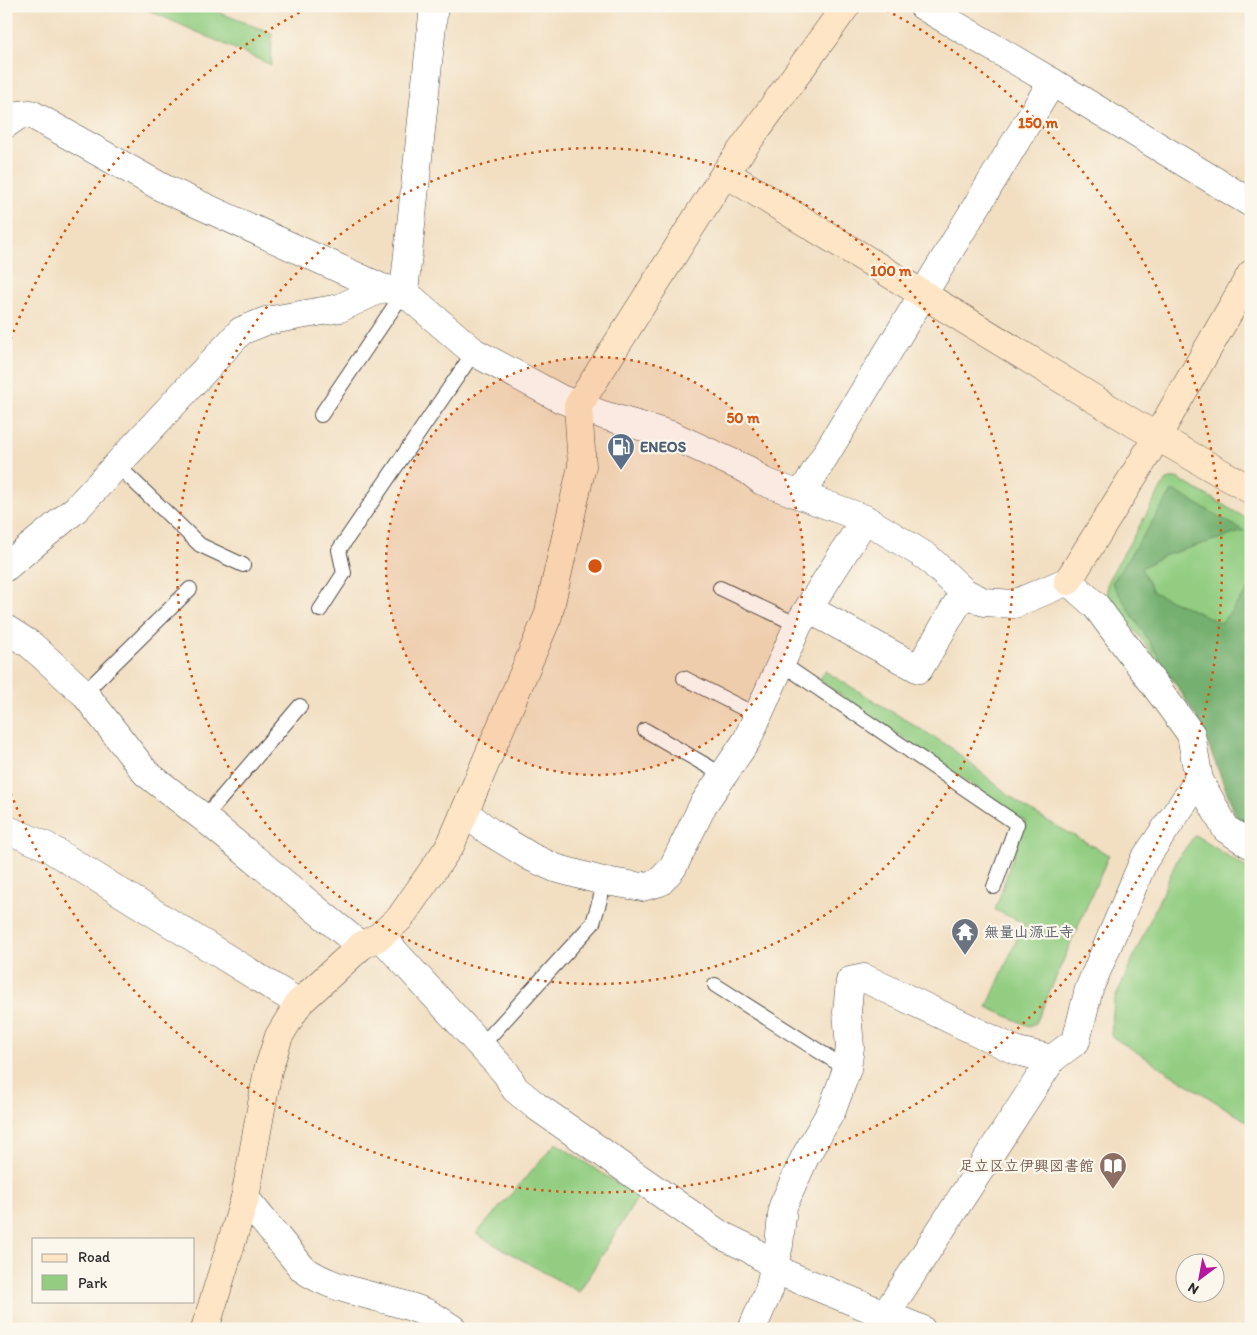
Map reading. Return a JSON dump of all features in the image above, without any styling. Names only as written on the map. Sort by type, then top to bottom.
[{"type":"street","points":[[393,290],[434,6]]},
{"type":"street","points":[[205,1329],[244,1198],[268,1070],[279,1036],[299,1003],[370,941],[400,918],[451,844],[548,616],[582,466],[578,406],[725,173],[846,6]]},
{"type":"street","points":[[924,6],[1251,203]]},
{"type":"street","points":[[801,495],[1052,82]]},
{"type":"street","points":[[6,124],[19,115],[31,114],[163,188],[393,290],[474,352],[561,399],[671,435],[748,470],[762,481],[865,519],[927,557],[964,592],[984,602],[1014,604],[1068,581],[1157,437],[1251,274]]},
{"type":"street","points":[[725,173],[1157,437],[1251,490]]},
{"type":"street","points":[[6,567],[76,509],[118,466],[186,387],[240,331],[266,321],[340,308],[393,290]]},
{"type":"street","points":[[464,813],[531,857],[555,868],[599,880],[642,887],[660,882],[673,867],[703,805],[747,740],[781,663],[804,617],[865,519]]},
{"type":"street","points":[[1068,581],[1096,606],[1191,734],[1199,780],[1226,829],[1251,845]]},
{"type":"street","points":[[804,617],[919,669],[964,592]]},
{"type":"street","points":[[6,628],[31,645],[84,693],[146,773],[370,941],[481,1046],[506,1074],[515,1089],[536,1106],[719,1234],[750,1249],[788,1275],[880,1322],[921,1329]]},
{"type":"street","points":[[880,1322],[1052,1060],[1076,1041],[1089,989],[1144,860],[1199,780]]},
{"type":"street","points":[[6,829],[46,846],[299,1003]]},
{"type":"street","points":[[752,1329],[768,1290],[779,1245],[783,1206],[805,1157],[832,1110],[847,1069],[850,1047],[847,1012],[850,981],[864,978],[1017,1051],[1052,1060]]},
{"type":"street","points":[[244,1198],[303,1268],[315,1277],[331,1285],[423,1311],[452,1329]]},
{"type":"lane","points":[[322,415],[393,290]]},
{"type":"lane","points":[[320,610],[344,573],[339,550],[474,352]]},
{"type":"lane","points":[[118,466],[200,545],[243,565]]},
{"type":"lane","points":[[720,588],[804,617]]},
{"type":"lane","points":[[84,693],[190,589]]},
{"type":"lane","points":[[781,663],[1017,824],[994,887]]},
{"type":"lane","points":[[684,678],[758,716]]},
{"type":"lane","points":[[204,818],[300,706]]},
{"type":"lane","points":[[646,730],[724,775]]},
{"type":"lane","points":[[481,1046],[593,923],[601,896]]},
{"type":"lane","points":[[715,985],[847,1069]]},
{"type":"green space","points":[[139,6],[202,6],[272,33],[271,65]]},
{"type":"green space","points":[[1177,478],[1251,521],[1251,822],[1209,727],[1107,594],[1107,582],[1166,480]]},
{"type":"green space","points":[[1173,490],[1244,531],[1163,556],[1141,568],[1153,592],[1221,623],[1251,587],[1251,826],[1237,818],[1199,721],[1112,583]]},
{"type":"green space","points":[[825,671],[950,747],[1026,809],[1109,855],[1036,1023],[1029,1026],[987,1007],[1024,923],[995,910],[1025,821],[819,680]]},
{"type":"green space","points":[[1195,835],[1245,867],[1251,868],[1251,1124],[1111,1036],[1114,1001],[1177,860]]},
{"type":"green space","points":[[556,1143],[638,1197],[579,1292],[476,1234]]},
{"type":"place","name":"ENEOS","points":[[621,471]]},
{"type":"place","name":"無量山源正寺","points":[[965,956]]},
{"type":"place","name":"足立区立伊興図書館","points":[[1113,1190]]}]
